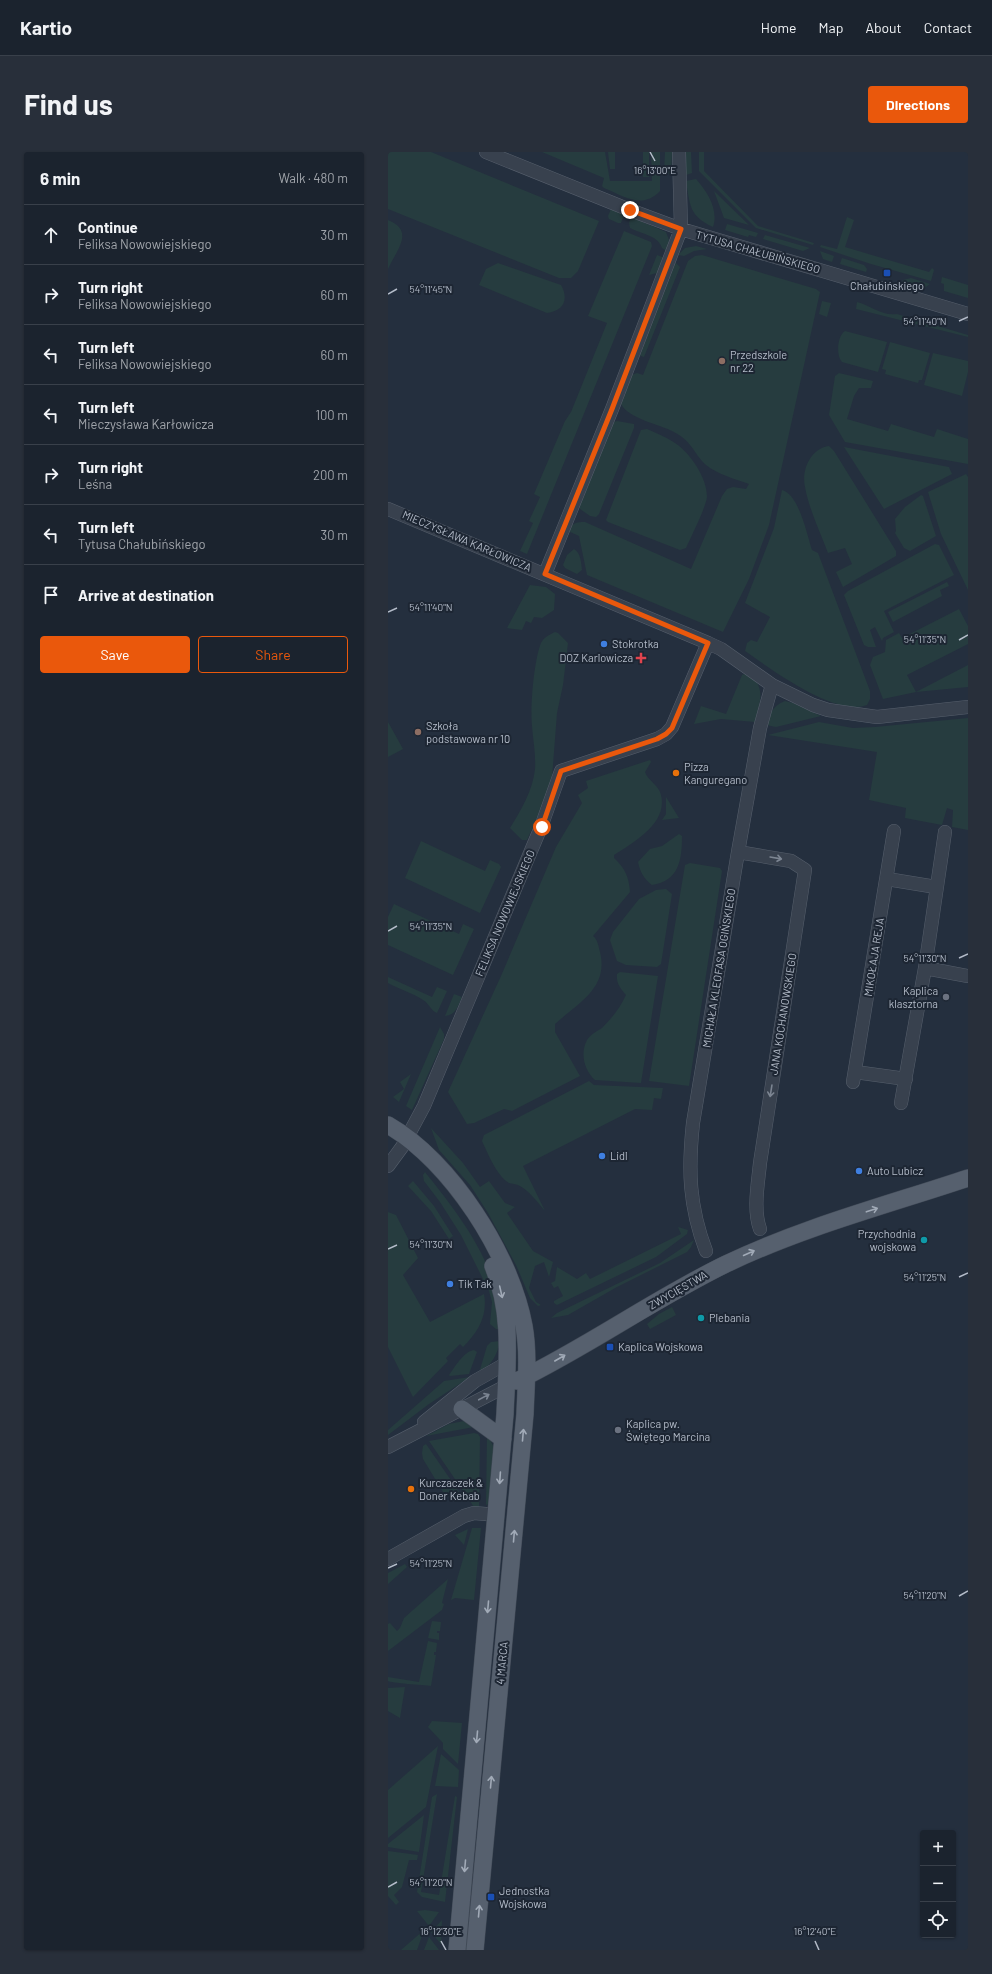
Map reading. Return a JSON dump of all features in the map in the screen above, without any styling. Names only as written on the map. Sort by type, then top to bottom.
[{"type":"main road","points":[[388,1125],[404,1142]]},
{"type":"main road","points":[[388,1136],[404,1142]]},
{"type":"main road","name":"4 MARCA","points":[[404,1142],[423,1151],[448,1178],[470,1208],[493,1244],[504,1265],[518,1302],[524,1327],[526,1376],[524,1421],[475,1950]]},
{"type":"main road","name":"4 MARCA","points":[[404,1142],[451,1196],[472,1227],[489,1257],[498,1280],[505,1310],[507,1362],[503,1439],[457,1950]]},
{"type":"main road","name":"ZWYCIĘSTWA","points":[[506,1386],[714,1270],[750,1253],[797,1234],[968,1178]]},
{"type":"main road","name":"ZWYCIĘSTWA","points":[[507,1362],[525,1353]]},
{"type":"main road","points":[[462,1408],[503,1439]]},
{"type":"street","name":"TYTUSA CHAŁUBIŃSKIEGO","points":[[486,152],[681,229],[968,314]]},
{"type":"street","points":[[545,574],[612,409],[681,229],[679,152]]},
{"type":"street","name":"MIECZYSŁAWA KARŁOWICZA","points":[[388,509],[708,643],[721,649],[772,685],[813,705],[843,713],[877,717],[968,707]]},
{"type":"street","name":"FELIKSA NOWOWIEJSKIEGO","points":[[404,1142],[424,1106],[542,827],[561,771],[657,739],[666,734],[672,728],[708,643]]},
{"type":"street","name":"MICHAŁA KLEOFASA OGIŃSKIEGO","points":[[706,1251],[698,1230],[692,1199],[690,1153],[693,1123],[760,728],[772,685]]},
{"type":"street","name":"MIKOŁAJA REJA","points":[[894,831],[854,1077],[906,1079]]},
{"type":"street","points":[[900,1103],[906,1079],[925,968],[945,832]]},
{"type":"street","name":"JANA KOCHANOWSKIEGO","points":[[738,852],[791,861],[805,870],[760,1163],[756,1196],[758,1223],[760,1229]]},
{"type":"street","points":[[887,879],[936,887]]},
{"type":"street","points":[[925,968],[968,976]]},
{"type":"street","points":[[388,1166],[404,1142]]},
{"type":"street","name":"ZWYCIĘSTWA","points":[[404,1438],[475,1381],[507,1362]]},
{"type":"street","name":"ZWYCIĘSTWA","points":[[388,1447],[506,1386]]},
{"type":"street","points":[[388,1559],[464,1516],[474,1513],[497,1514]]},
{"type":"green space","points":[[388,152],[431,152],[599,221],[578,271],[571,278],[559,278],[388,209]]},
{"type":"green space","points":[[542,152],[605,152],[610,181],[652,181],[651,152],[660,152],[660,191],[653,197],[646,200],[633,200],[604,188],[602,186],[604,178]]},
{"type":"green space","points":[[608,152],[615,152],[615,169],[610,169]]},
{"type":"green space","points":[[643,152],[649,152],[649,177],[643,177]]},
{"type":"green space","points":[[665,152],[672,152],[671,175],[664,172]]},
{"type":"green space","points":[[685,152],[691,152],[692,173],[686,175]]},
{"type":"green space","points":[[699,152],[704,152],[704,171],[758,226],[814,243],[813,245],[756,228],[699,171]]},
{"type":"green space","points":[[696,179],[711,201],[714,214],[713,227],[699,219],[692,209],[686,181]]},
{"type":"green space","points":[[714,191],[749,225],[724,218]]},
{"type":"green space","points":[[611,209],[624,214],[621,223],[609,219],[608,216]]},
{"type":"green space","points":[[631,217],[666,232],[669,240],[667,251],[662,248],[657,240],[649,235],[630,228],[629,223]]},
{"type":"green space","points":[[847,217],[854,220],[845,247],[929,272],[932,268],[934,270],[931,281],[871,264],[820,247],[821,245],[837,249]]},
{"type":"green space","points":[[388,220],[396,224],[401,229],[402,241],[388,269]]},
{"type":"green space","points":[[727,224],[758,233],[756,237],[749,235],[748,237],[725,230]]},
{"type":"green space","points":[[624,231],[651,242],[652,246],[527,554],[520,551],[533,523],[529,521],[540,497],[534,494],[565,421],[571,412],[607,323],[588,316]]},
{"type":"green space","points":[[765,235],[810,248],[803,251],[763,239]]},
{"type":"green space","points":[[696,246],[707,249],[694,251],[684,256],[678,255],[685,248]]},
{"type":"green space","points":[[820,251],[834,256],[832,262],[823,259]]},
{"type":"green space","points":[[657,255],[665,258],[657,273],[649,275]]},
{"type":"green space","points":[[702,255],[816,289],[820,292],[769,525],[749,579],[723,632],[587,575],[579,536],[568,531],[571,526],[579,522],[585,522],[691,569],[722,496],[727,489],[733,487],[746,489],[749,484],[726,476],[710,468],[680,436],[668,429],[645,421],[631,414],[621,404],[631,375],[637,373],[643,375],[688,261],[695,256]]},
{"type":"green space","points":[[842,258],[864,265],[867,269],[866,272],[840,264]]},
{"type":"green space","points":[[675,262],[680,267],[644,357],[638,355]]},
{"type":"green space","points":[[498,263],[561,285],[565,295],[563,304],[557,310],[547,313],[479,285],[486,269]]},
{"type":"green space","points":[[942,277],[968,285],[968,298],[944,291],[944,284],[941,283]]},
{"type":"green space","points":[[911,278],[930,284],[923,289],[902,283],[903,280]]},
{"type":"green space","points":[[822,301],[831,303],[827,317],[819,314]]},
{"type":"green space","points":[[857,302],[886,314],[897,314],[968,335],[968,337],[856,309]]},
{"type":"green space","points":[[845,331],[887,342],[878,372],[842,362],[838,351],[838,346],[840,337]]},
{"type":"green space","points":[[890,342],[930,353],[922,380],[919,380],[918,383],[885,374],[886,370],[882,369]]},
{"type":"green space","points":[[933,353],[968,361],[968,372],[962,396],[924,385]]},
{"type":"green space","points":[[839,373],[873,381],[871,388],[859,388],[854,396],[847,419],[888,431],[891,424],[934,437],[937,429],[968,439],[968,464],[845,442],[829,415],[835,376]]},
{"type":"green space","points":[[617,421],[634,424],[634,428],[599,514],[596,517],[590,516],[580,509],[579,504],[612,423]]},
{"type":"green space","points":[[647,429],[681,447],[697,466],[706,489],[707,497],[704,508],[686,548],[680,550],[606,520],[641,430]]},
{"type":"green space","points":[[829,446],[834,451],[896,551],[896,556],[843,587],[836,572],[852,564],[845,548],[828,553],[809,504],[804,480],[806,467],[812,455]]},
{"type":"green space","points":[[844,447],[949,467],[952,474],[884,509]]},
{"type":"green space","points":[[966,474],[968,477],[968,590],[941,534],[928,492]]},
{"type":"green space","points":[[782,490],[788,493],[798,507],[812,550],[818,553],[870,691],[870,699],[867,705],[854,707],[838,704],[821,698],[787,679],[745,651],[747,643],[751,640],[757,642],[770,617],[745,603],[774,528]]},
{"type":"green space","points":[[921,495],[923,496],[936,536],[910,551],[904,548],[895,533],[895,519],[905,507]]},
{"type":"green space","points":[[935,544],[939,545],[954,575],[884,611],[894,632],[883,638],[882,641],[875,627],[870,630],[876,647],[868,647],[864,645],[844,595],[848,591]]},
{"type":"green space","points":[[574,549],[581,561],[582,570],[577,574],[565,568],[563,565],[567,555]]},
{"type":"green space","points":[[947,582],[949,586],[940,590],[942,596],[893,622],[888,612]]},
{"type":"green space","points":[[530,585],[546,587],[555,594],[554,610],[542,618],[534,617],[531,623],[526,621],[522,630],[507,628]]},
{"type":"green space","points":[[959,609],[968,626],[968,644],[907,675],[916,692],[883,699],[870,665],[873,657],[885,652],[886,640],[899,633],[902,638]]},
{"type":"green space","points":[[555,632],[568,643],[563,685],[557,713],[552,778],[546,797],[527,840],[522,840],[510,828],[526,800],[534,777],[535,758],[532,707],[536,660],[542,641]]},
{"type":"green space","points":[[968,665],[968,687],[916,692]]},
{"type":"green space","points":[[747,673],[753,678],[760,689],[760,701],[755,722],[721,719],[694,724],[701,706],[726,714],[742,675]]},
{"type":"green space","points":[[785,701],[793,703],[821,716],[776,727],[766,725],[774,708]]},
{"type":"green space","points":[[968,718],[968,830],[952,827],[953,810],[947,808],[942,825],[905,818],[906,808],[869,800],[877,752],[768,735],[819,722],[853,728]]},
{"type":"green space","points":[[388,722],[403,749],[388,757]]},
{"type":"green space","points":[[650,760],[651,762],[645,772],[661,795],[662,805],[659,814],[648,831],[614,855],[614,858],[626,873],[630,892],[593,936],[598,943],[602,965],[596,985],[590,994],[555,1024],[555,1032],[580,1076],[512,1111],[504,1109],[474,1123],[467,1124],[448,1092],[501,976],[556,847],[582,803],[578,795],[588,788],[586,781]]},
{"type":"green space","points":[[666,797],[679,818],[662,820],[666,814]]},
{"type":"green space","points":[[679,834],[682,836],[682,845],[680,861],[677,868],[668,879],[661,883],[652,885],[643,875],[638,862],[650,849],[662,846]]},
{"type":"green space","points":[[421,841],[485,871],[490,860],[499,864],[501,867],[480,913],[405,878]]},
{"type":"green space","points":[[690,863],[720,868],[722,871],[689,1086],[649,1081],[685,865]]},
{"type":"green space","points":[[666,889],[672,894],[661,964],[657,967],[626,965],[617,961],[610,940],[613,932],[639,899],[656,890]]},
{"type":"green space","points":[[394,904],[459,934],[463,924],[474,929],[453,975],[388,945],[388,917]]},
{"type":"green space","points":[[620,972],[658,976],[641,1083],[595,1080],[588,1071],[584,1061],[584,1050],[587,1040],[602,1028],[609,1020],[618,1009],[626,995],[618,983],[617,974]]},
{"type":"green space","points":[[388,977],[432,997],[437,987],[447,991],[437,1013],[425,1001],[388,983]]},
{"type":"green space","points":[[454,994],[462,997],[458,1007],[452,1014],[445,1016]]},
{"type":"green space","points":[[440,1027],[444,1034],[444,1039],[412,1110],[406,1106]]},
{"type":"green space","points":[[411,1074],[399,1102],[393,1097],[404,1089],[400,1082]]},
{"type":"green space","points":[[589,1081],[594,1085],[663,1088],[661,1099],[654,1098],[652,1110],[635,1109],[523,1166],[545,1211],[526,1190],[505,1180],[493,1164],[482,1141],[484,1135]]},
{"type":"green space","points":[[431,1128],[463,1163],[480,1187],[489,1181],[505,1203],[515,1207],[507,1213],[533,1251],[553,1262],[549,1277],[544,1262],[535,1266],[529,1288],[536,1302],[541,1305],[538,1306],[530,1298],[516,1265],[488,1213],[470,1185],[439,1150]]},
{"type":"green space","points":[[425,1172],[465,1225],[482,1255],[494,1289],[501,1329],[496,1329],[490,1324],[492,1302],[489,1291],[461,1235],[440,1202],[424,1181],[423,1175]]},
{"type":"green space","points":[[413,1181],[434,1206],[453,1236],[449,1239],[431,1211],[408,1186]]},
{"type":"green space","points":[[388,1212],[396,1215],[418,1258],[403,1275],[430,1322],[484,1294],[485,1309],[481,1323],[473,1335],[463,1347],[460,1344],[446,1358],[448,1361],[413,1397],[388,1347]]},
{"type":"green space","points":[[678,1227],[688,1230],[687,1234],[656,1257],[557,1305],[554,1303],[554,1301],[563,1296],[558,1286],[554,1288],[551,1283],[555,1281],[557,1267],[577,1279],[586,1273],[590,1279],[681,1234]]},
{"type":"green space","points":[[694,1240],[687,1252],[617,1287],[568,1315],[551,1318],[557,1313],[660,1263]]},
{"type":"green space","points":[[672,1307],[676,1315],[650,1329],[647,1324],[659,1314]]},
{"type":"green space","points":[[500,1341],[493,1359],[479,1373],[487,1346],[491,1342]]},
{"type":"green space","points":[[474,1350],[477,1352],[469,1374],[450,1376],[449,1375],[463,1357],[470,1351]]},
{"type":"green space","points":[[470,1377],[429,1404],[388,1435],[388,1430],[444,1381]]},
{"type":"green space","points":[[464,1421],[479,1426],[426,1436],[449,1424]]},
{"type":"green space","points":[[474,1433],[478,1434],[480,1437],[479,1509],[474,1507],[429,1441]]},
{"type":"green space","points":[[487,1433],[494,1448],[490,1503],[486,1505]]},
{"type":"green space","points":[[426,1444],[466,1502],[454,1496],[446,1497],[423,1459],[423,1446]]},
{"type":"green space","points":[[472,1528],[481,1528],[474,1600],[455,1598],[451,1600]]},
{"type":"green space","points":[[468,1529],[464,1545],[455,1535]]},
{"type":"green space","points":[[405,1564],[407,1567],[388,1584],[388,1573]]},
{"type":"green space","points":[[448,1579],[442,1603],[444,1604],[442,1610],[388,1651],[388,1624],[390,1623],[397,1631],[400,1628],[404,1618]]},
{"type":"green space","points":[[432,1621],[441,1622],[440,1631],[437,1631],[437,1633],[439,1633],[439,1640],[428,1638]]},
{"type":"green space","points":[[428,1641],[437,1643],[436,1652],[434,1652],[434,1655],[436,1655],[431,1686],[388,1681],[388,1677],[419,1682]]},
{"type":"green space","points":[[405,1687],[400,1718],[388,1711],[388,1688]]},
{"type":"green space","points":[[432,1721],[462,1723],[458,1764],[443,1749],[443,1743],[428,1727]]},
{"type":"green space","points":[[438,1746],[426,1807],[388,1838],[388,1790]]},
{"type":"green space","points":[[441,1754],[459,1770],[458,1787],[435,1786]]},
{"type":"green space","points":[[437,1794],[421,1892],[439,1895],[455,1796],[457,1797],[445,1902],[422,1897],[417,1892],[432,1797]]},
{"type":"green space","points":[[424,1815],[419,1852],[388,1847],[388,1844]]},
{"type":"green space","points":[[388,1851],[418,1855],[417,1860],[409,1860],[402,1887],[394,1895],[399,1902],[396,1905],[388,1896]]},
{"type":"green space","points":[[425,1910],[439,1912],[429,1926],[417,1911]]},
{"type":"green space","points":[[442,1920],[441,1944],[431,1932]]},
{"type":"green space","points":[[424,1930],[417,1950],[401,1950]]},
{"type":"green space","points":[[429,1937],[439,1950],[424,1950]]},
{"type":"place","name":"Chałubińskiego","points":[[887,273]]},
{"type":"place","name":"Przedszkole nr 22","points":[[722,361]]},
{"type":"place","name":"Stokrotka","points":[[604,644]]},
{"type":"place","name":"DOZ Karlowicza","points":[[641,658]]},
{"type":"place","name":"Szkoła podstawowa nr 10","points":[[418,732]]},
{"type":"place","name":"Pizza Kanguregano","points":[[676,773]]},
{"type":"place","name":"Kaplica klasztorna","points":[[946,997]]},
{"type":"place","name":"Lidl","points":[[602,1156]]},
{"type":"place","name":"Auto Lubicz","points":[[859,1171]]},
{"type":"place","name":"Przychodnia wojskowa","points":[[924,1240]]},
{"type":"place","name":"Tik Tak","points":[[450,1284]]},
{"type":"place","name":"Plebania","points":[[701,1318]]},
{"type":"place","name":"Kaplica Wojskowa","points":[[610,1347]]},
{"type":"place","name":"Kaplica pw. Świętego Marcina","points":[[618,1430]]},
{"type":"place","name":"Kurczaczek & Doner Kebab","points":[[411,1489]]},
{"type":"place","name":"Jednostka Wojskowa","points":[[491,1897]]},
{"type":"route","points":[[542,827],[549,801],[561,771],[657,739],[666,734],[672,728],[708,643],[545,574],[612,409],[681,229],[630,210]]}]
